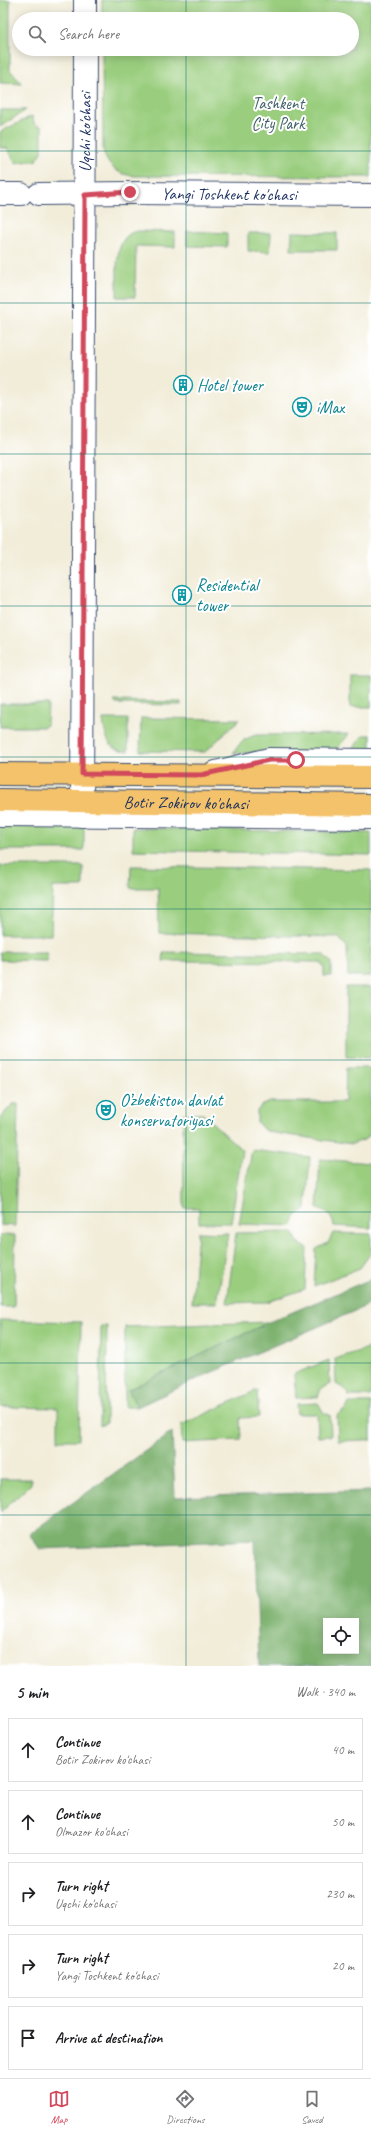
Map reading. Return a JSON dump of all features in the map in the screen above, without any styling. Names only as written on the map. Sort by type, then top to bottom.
[{"type":"main road","points":[[0,774],[371,777]]},
{"type":"main road","name":"Botir Zokirov ko'chasi","points":[[0,800],[82,808],[371,805]]},
{"type":"street","points":[[85,0],[85,12]]},
{"type":"street","name":"Uqchi ko'chasi","points":[[82,808],[85,56]]},
{"type":"street","name":"Yangi Toshkent ko'chasi","points":[[20,194],[85,195],[130,192],[371,194]]},
{"type":"street","name":"Botir Zokirov ko'chasi","points":[[201,775],[269,760],[371,760]]},
{"type":"street","points":[[82,808],[371,818]]},
{"type":"street","name":"Botir Zokirov ko'chasi","points":[[0,815],[82,808]]},
{"type":"green space","points":[[0,0],[10,0],[10,70],[22,84],[0,83]]},
{"type":"green space","name":"Tashkent City Park","points":[[102,0],[371,0],[371,177],[135,176],[118,172],[110,165],[103,149],[102,56],[359,56],[359,12],[102,12]]},
{"type":"green space","points":[[0,110],[26,110],[0,127]]},
{"type":"green space","points":[[32,116],[35,125],[42,127],[42,152],[37,160],[16,163],[7,148],[0,148],[0,132]]},
{"type":"green space","points":[[137,231],[175,232],[175,247],[136,246],[135,297],[117,297],[117,269],[120,249],[123,241],[129,234]]},
{"type":"green space","points":[[187,231],[227,233],[227,247],[187,246]]},
{"type":"green space","points":[[292,232],[337,233],[337,250],[291,250]]},
{"type":"green space","points":[[248,233],[271,233],[270,252],[248,251]]},
{"type":"green space","points":[[350,675],[371,675],[371,707],[350,707]]},
{"type":"green space","points":[[114,701],[181,702],[181,705],[116,704]]},
{"type":"green space","points":[[0,704],[48,704],[47,725],[44,727],[0,727]]},
{"type":"green space","points":[[141,718],[240,719],[205,752],[140,751]]},
{"type":"green space","points":[[103,719],[128,719],[128,751],[121,750],[111,745],[106,737]]},
{"type":"green space","points":[[349,734],[334,753],[233,753],[242,741],[255,735]]},
{"type":"green space","points":[[363,735],[371,735],[371,751],[352,750]]},
{"type":"green space","points":[[0,826],[84,826],[84,850],[0,850]]},
{"type":"green space","points":[[133,828],[371,833],[371,855],[133,850]]},
{"type":"green space","points":[[0,866],[83,866],[83,887],[53,887],[51,935],[0,935]]},
{"type":"green space","points":[[131,866],[371,870],[371,976],[348,976],[347,947],[338,937],[159,933],[158,888],[130,888]]},
{"type":"green space","points":[[0,952],[47,952],[47,961],[0,960]]},
{"type":"green space","points":[[164,952],[323,954],[331,962],[331,976],[324,976],[324,966],[319,962],[163,961]]},
{"type":"green space","points":[[346,987],[371,987],[371,1058],[346,1057]]},
{"type":"green space","points":[[346,1068],[371,1068],[371,1134],[364,1140],[352,1144],[274,1133],[264,1130],[257,1122],[257,1111],[261,1106],[270,1102],[345,1102]]},
{"type":"green space","points":[[13,1104],[18,1104],[15,1226],[0,1225],[0,1118]]},
{"type":"green space","points":[[183,1114],[203,1114],[242,1150],[231,1223],[199,1223],[199,1208],[184,1208]]},
{"type":"green space","points":[[252,1150],[310,1157],[306,1208],[295,1217],[292,1226],[239,1224]]},
{"type":"green space","points":[[320,1159],[371,1163],[371,1228],[334,1226],[332,1219],[328,1214],[317,1208]]},
{"type":"green space","points":[[198,1232],[228,1233],[217,1303],[192,1303]]},
{"type":"green space","points":[[293,1232],[298,1243],[307,1248],[305,1289],[267,1302],[227,1303],[236,1233]]},
{"type":"green space","points":[[333,1233],[371,1234],[371,1253],[360,1268],[314,1286],[316,1249],[328,1243]]},
{"type":"green space","points":[[0,1235],[15,1235],[14,1307],[0,1307]]},
{"type":"green space","points":[[371,1279],[371,1304],[208,1374],[137,1407],[128,1390],[269,1322]]},
{"type":"green space","points":[[0,1320],[81,1322],[79,1440],[58,1440],[58,1408],[0,1407]]},
{"type":"green space","points":[[269,1322],[129,1390],[137,1407],[125,1407],[125,1327]]},
{"type":"green space","points":[[101,1326],[107,1326],[106,1423],[100,1426]]},
{"type":"green space","points":[[371,1347],[371,1396],[349,1396],[345,1389],[336,1384],[335,1359]]},
{"type":"green space","points":[[329,1360],[330,1384],[321,1389],[318,1397],[296,1398],[294,1374]]},
{"type":"green space","points":[[257,1390],[259,1417],[240,1418],[241,1440],[182,1443],[181,1425]]},
{"type":"green space","points":[[318,1403],[324,1413],[330,1415],[331,1436],[318,1437],[317,1414],[297,1414],[296,1404]]},
{"type":"green space","points":[[349,1403],[371,1403],[371,1440],[338,1441],[337,1415],[346,1409]]},
{"type":"green space","points":[[172,1432],[175,1497],[371,1491],[371,1666],[259,1666],[255,1540],[40,1549],[29,1534]]},
{"type":"green space","points":[[0,1479],[31,1479],[31,1484],[0,1513]]},
{"type":"place","name":"Hotel tower","points":[[183,385]]},
{"type":"place","name":"iMax","points":[[302,407]]},
{"type":"place","name":"Residential tower","points":[[182,595]]},
{"type":"place","name":"O’zbekiston davlat konservatoriyasi","points":[[106,1110]]},
{"type":"route","points":[[130,192],[85,195],[82,774],[201,775],[269,760],[296,760]]}]
